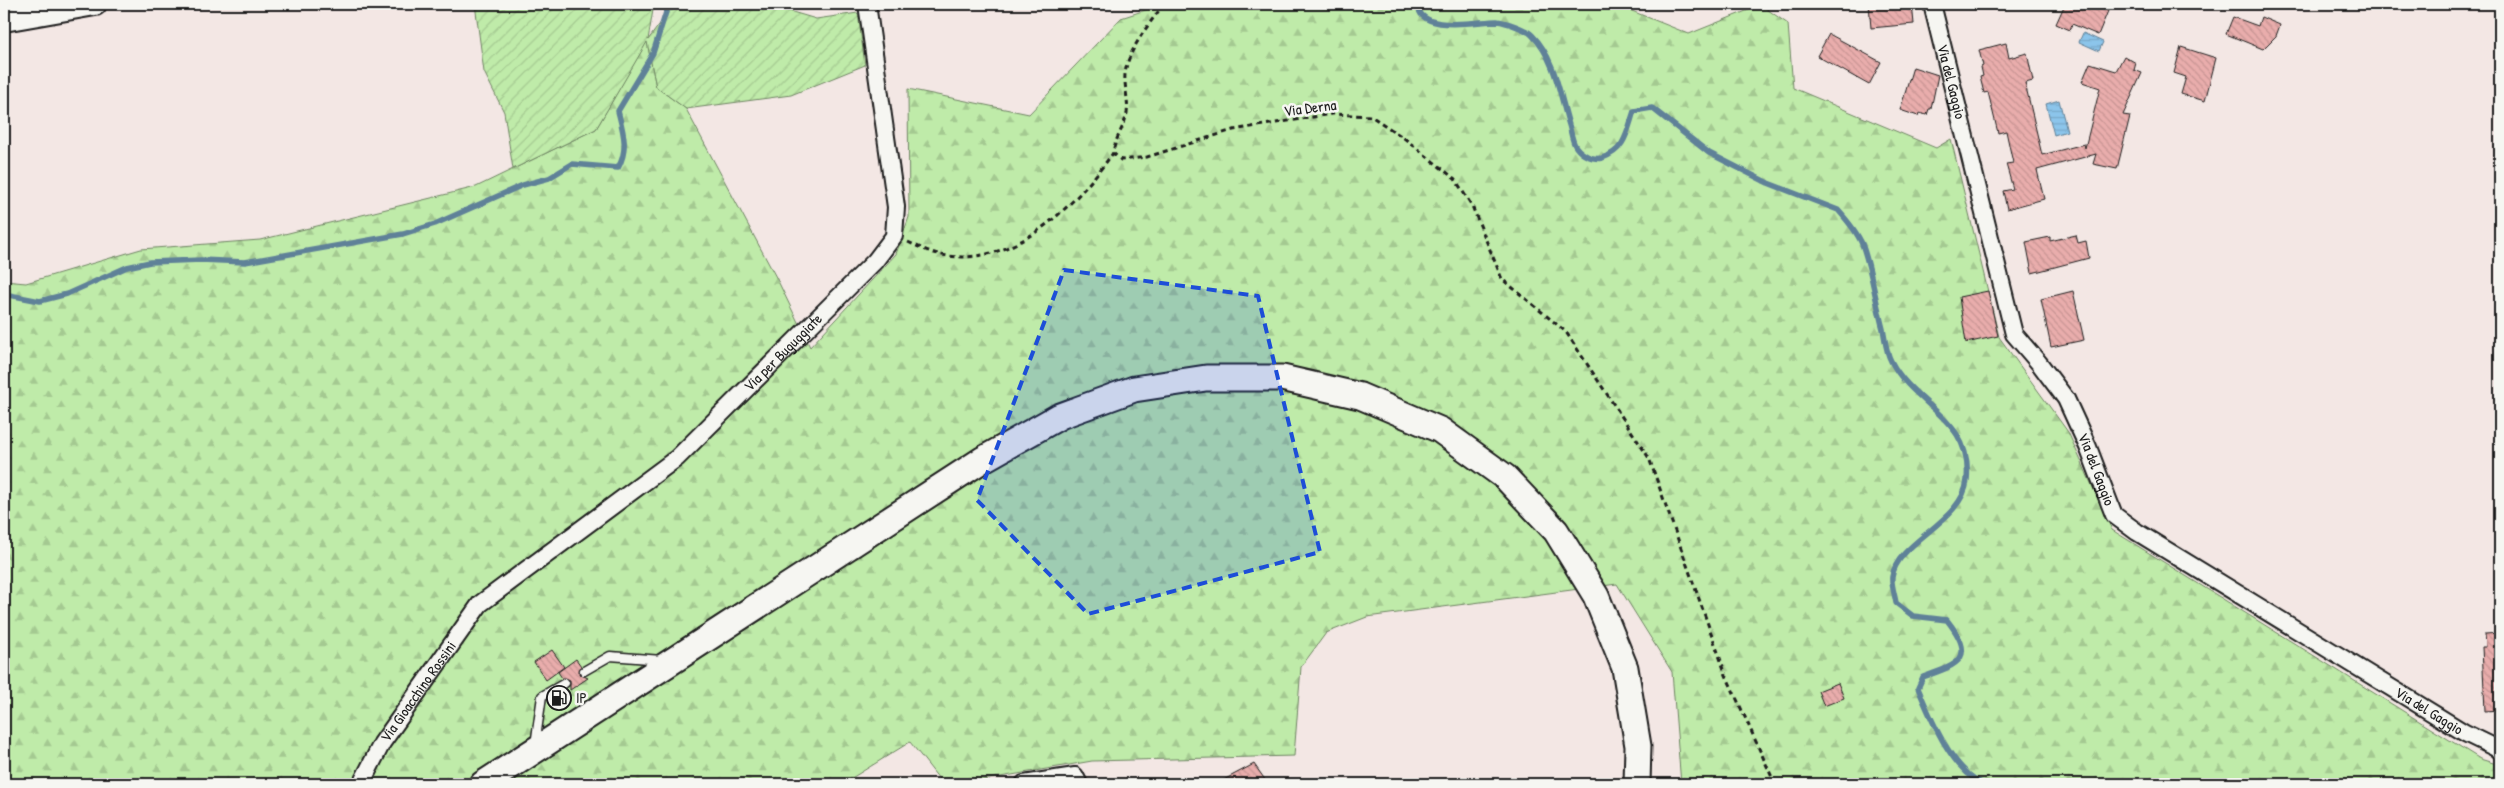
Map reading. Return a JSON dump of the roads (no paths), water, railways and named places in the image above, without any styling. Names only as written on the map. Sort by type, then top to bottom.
[{"type":"main road","points":[[483,784],[982,460],[1060,416],[1134,389],[1206,378],[1282,378],[1360,396],[1440,430],[1505,477],[1556,531],[1596,596],[1625,668],[1638,746],[1637,784]]},
{"type":"street","points":[[4,20],[95,4]]},
{"type":"street","name":"Via per Buguggiate","points":[[480,604],[677,458],[835,302],[874,261],[894,236],[896,206],[867,4]]},
{"type":"street","name":"Via del Gaggio","points":[[1932,4],[2014,334],[2040,363],[2066,399],[2114,515],[2137,532],[2465,733],[2500,750]]},
{"type":"street","name":"Via Gioacchino Rossini","points":[[361,784],[382,743],[480,604]]},
{"type":"street","points":[[1024,784],[1075,776],[1079,784]]},
{"type":"lane","points":[[584,671],[610,656],[674,661]]},
{"type":"lane","points":[[534,751],[542,696],[565,682]]},
{"type":"water","points":[[2083,33],[2103,42],[2099,51],[2079,42]]},
{"type":"water","points":[[2059,100],[2067,131],[2054,135],[2046,104]]},
{"type":"waterway","points":[[4,294],[40,301],[67,294],[127,267],[150,262],[201,260],[245,262],[403,234],[435,224],[523,185],[549,178],[572,164],[618,168],[624,147],[618,111],[653,53],[667,9],[685,4]]},
{"type":"waterway","points":[[1418,4],[1421,13],[1428,19],[1438,23],[1463,24],[1497,21],[1516,26],[1532,35],[1540,44],[1551,66],[1575,145],[1578,150],[1588,156],[1602,158],[1616,151],[1624,140],[1634,111],[1652,108],[1709,153],[1768,183],[1838,210],[1851,226],[1860,239],[1865,253],[1891,361],[1901,377],[1952,427],[1961,442],[1966,459],[1967,480],[1963,495],[1943,520],[1905,553],[1896,564],[1892,580],[1896,603],[1913,616],[1947,620],[1961,643],[1962,651],[1960,658],[1947,668],[1923,677],[1918,688],[1943,742],[1961,767],[1983,784]]},
{"type":"place","name":"IP","points":[[559,698]]}]
